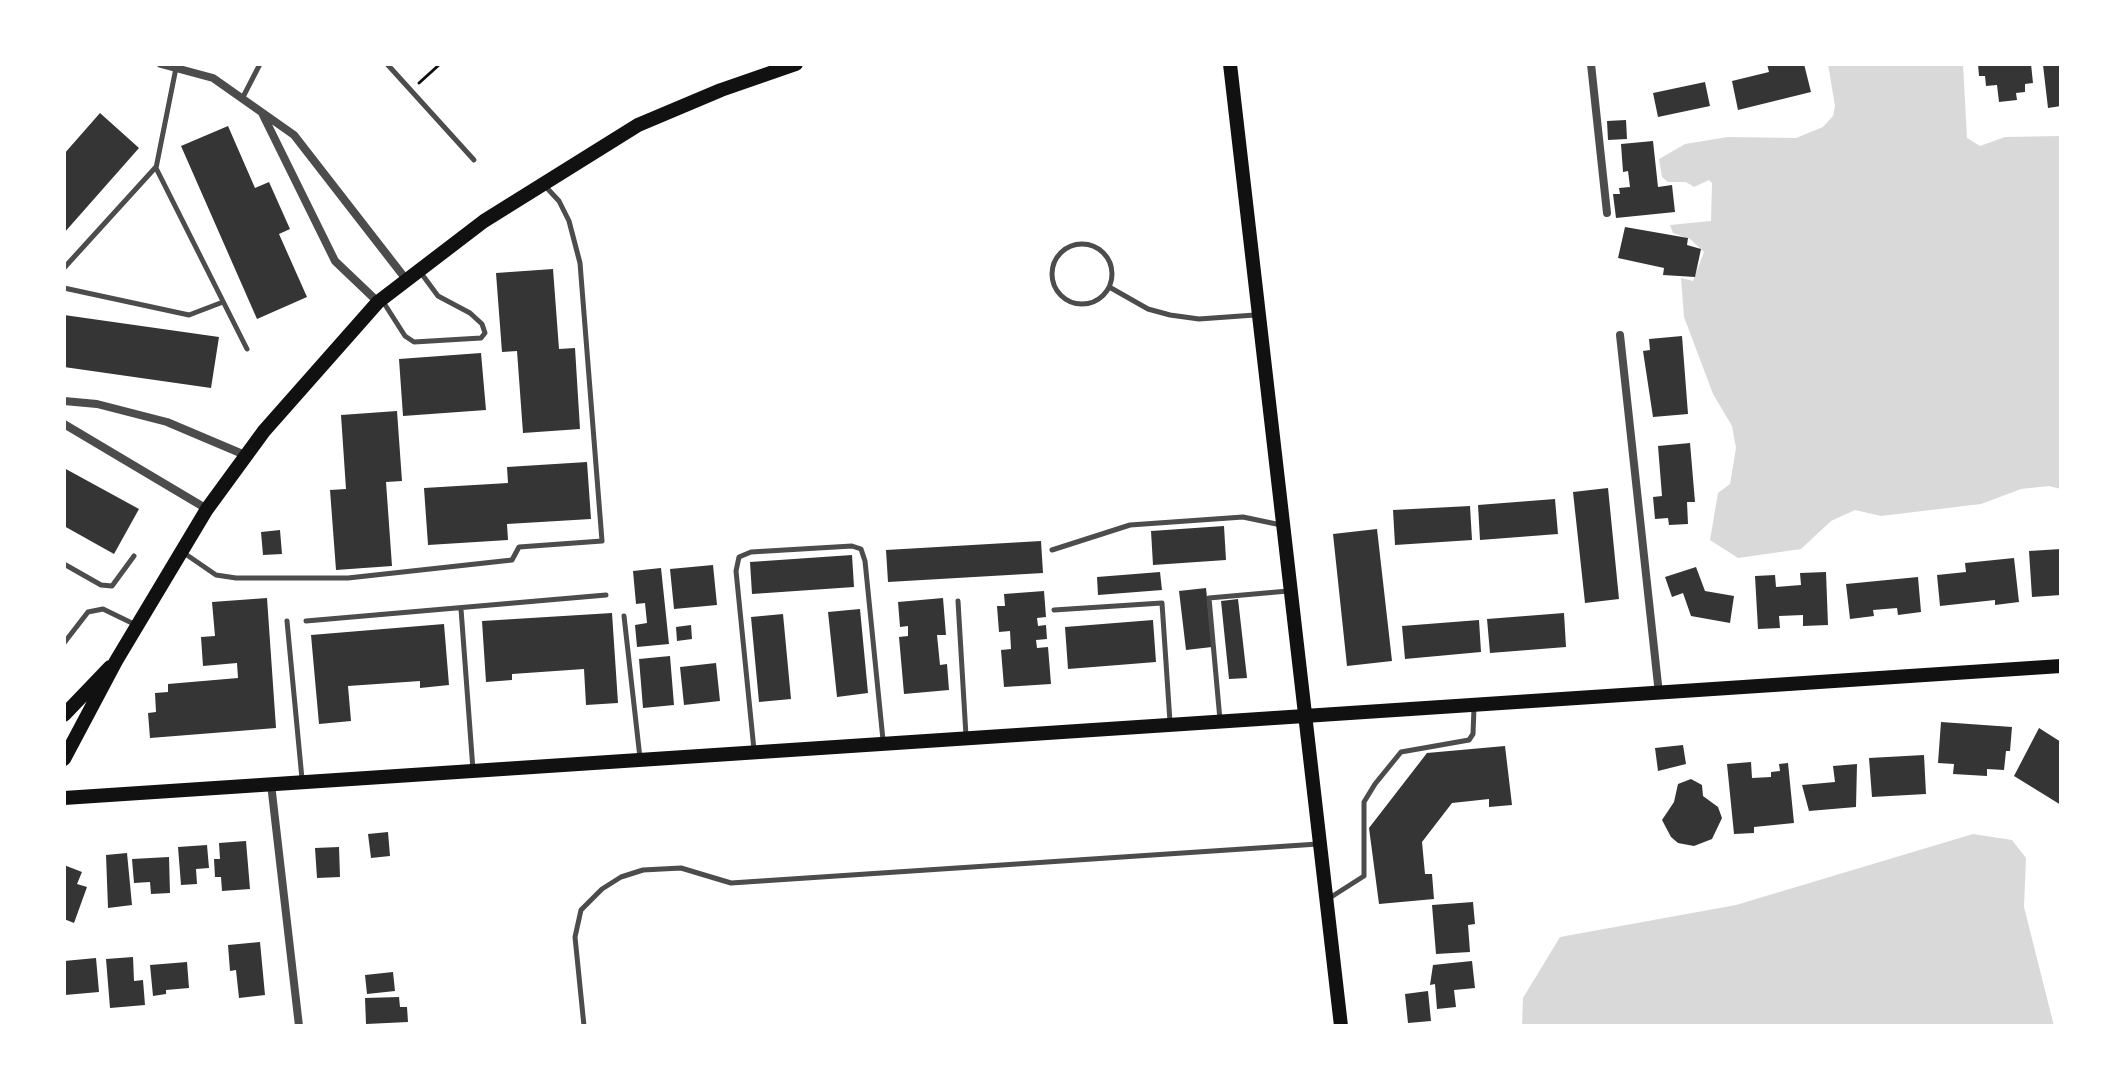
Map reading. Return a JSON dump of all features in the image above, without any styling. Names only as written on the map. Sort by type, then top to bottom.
[{"type":"main road","points":[[64,759],[116,661],[207,509],[245,455],[311,374],[379,300],[412,273],[542,183],[638,125],[721,90],[796,64]]},
{"type":"main road","points":[[1230,64],[1341,1026]]},
{"type":"main road","points":[[64,715],[116,661]]},
{"type":"main road","points":[[64,798],[1304,719],[2061,666]]},
{"type":"street","points":[[161,64],[213,78],[294,135],[412,273]]},
{"type":"street","points":[[1591,64],[1607,213]]},
{"type":"street","points":[[260,110],[335,261],[379,300]]},
{"type":"street","points":[[1620,335],[1659,694]]},
{"type":"street","points":[[64,401],[97,404],[167,422],[245,455]]},
{"type":"street","points":[[64,424],[207,509]]},
{"type":"street","points":[[271,784],[299,1026]]},
{"type":"lane","points":[[243,97],[260,64]]},
{"type":"lane","points":[[387,64],[474,160]]},
{"type":"lane","points":[[64,268],[156,168],[176,67]]},
{"type":"lane","points":[[156,168],[247,349]]},
{"type":"lane","points":[[182,552],[216,575],[236,578],[348,578],[512,560],[519,547],[602,541],[580,263],[564,211],[542,183]]},
{"type":"lane","points":[[1075,244],[1096,247],[1111,268],[1111,288],[1092,302],[1071,302],[1054,286],[1054,262],[1063,250],[1075,244]]},
{"type":"lane","points":[[379,300],[405,336],[414,342],[481,338],[485,333],[482,324],[470,313],[438,296],[412,273]]},
{"type":"lane","points":[[64,288],[189,315],[223,302]]},
{"type":"lane","points":[[1111,288],[1148,309],[1170,315],[1199,319],[1259,315]]},
{"type":"lane","points":[[1052,550],[1130,525],[1243,517],[1282,525]]},
{"type":"lane","points":[[755,753],[736,571],[739,557],[751,552],[852,546],[861,549],[884,745]]},
{"type":"lane","points":[[64,564],[101,585],[112,586],[134,556]]},
{"type":"lane","points":[[1220,724],[1209,598],[1289,591]]},
{"type":"lane","points":[[306,621],[606,595]]},
{"type":"lane","points":[[958,601],[966,740]]},
{"type":"lane","points":[[1054,610],[1162,603],[1171,727]]},
{"type":"lane","points":[[461,608],[473,771]]},
{"type":"lane","points":[[64,643],[88,612],[103,609],[137,625]]},
{"type":"lane","points":[[624,616],[640,760]]},
{"type":"lane","points":[[287,621],[302,782]]},
{"type":"lane","points":[[1326,900],[1364,876],[1364,802],[1375,784],[1401,752],[1469,740],[1473,734],[1474,707]]},
{"type":"lane","points":[[584,1026],[575,937],[581,910],[602,889],[643,870],[681,868],[731,883],[1320,844]]},
{"type":"path","points":[[411,91],[440,64]]},
{"type":"shaded area","points":[[1828,64],[1963,64],[1967,138],[1980,146],[2005,137],[2061,136],[2061,489],[2049,486],[2021,489],[1981,504],[1881,516],[1855,510],[1831,521],[1801,549],[1738,558],[1710,540],[1718,493],[1730,484],[1736,448],[1732,426],[1713,394],[1684,317],[1681,278],[1693,281],[1704,252],[1690,239],[1673,233],[1670,225],[1711,221],[1712,183],[1709,180],[1694,187],[1686,182],[1668,182],[1662,177],[1659,159],[1685,144],[1728,137],[1796,138],[1823,127],[1833,116],[1835,106]]},
{"type":"shaded area","points":[[1973,834],[2012,840],[2026,858],[2024,907],[2054,1026],[1522,1026],[1523,998],[1560,937],[1736,905]]},
{"type":"building","points":[[1767,64],[1804,64],[1811,92],[1738,110],[1732,81],[1769,72]]},
{"type":"building","points":[[1978,64],[2031,64],[2033,83],[2025,84],[2025,92],[2016,93],[2017,100],[1999,102],[1997,85],[1986,86],[1985,76],[1979,76]]},
{"type":"building","points":[[2061,64],[2061,106],[2048,108],[2043,65]]},
{"type":"building","points":[[1705,82],[1710,106],[1658,117],[1653,93]]},
{"type":"building","points":[[100,113],[139,148],[64,233],[64,154]]},
{"type":"building","points":[[1626,120],[1627,139],[1608,140],[1607,121]]},
{"type":"building","points":[[228,126],[255,188],[269,182],[290,229],[279,234],[307,297],[257,319],[181,146]]},
{"type":"building","points":[[1653,141],[1658,187],[1672,185],[1675,212],[1616,218],[1613,194],[1620,194],[1619,188],[1630,187],[1628,171],[1623,172],[1621,144]]},
{"type":"building","points":[[1625,227],[1688,238],[1687,245],[1701,249],[1695,277],[1663,275],[1664,268],[1618,258]]},
{"type":"building","points":[[553,269],[559,349],[575,348],[580,429],[523,433],[517,351],[502,352],[496,273]]},
{"type":"building","points":[[64,315],[219,337],[211,388],[64,367]]},
{"type":"building","points":[[1682,336],[1688,414],[1653,417],[1643,351],[1650,350],[1649,339]]},
{"type":"building","points":[[481,353],[486,410],[403,416],[399,359]]},
{"type":"building","points":[[397,411],[402,481],[386,482],[392,566],[336,570],[330,490],[346,489],[341,415]]},
{"type":"building","points":[[1690,443],[1695,502],[1687,502],[1688,524],[1669,525],[1668,518],[1655,519],[1653,497],[1662,496],[1658,446]]},
{"type":"building","points":[[587,462],[591,519],[507,524],[508,540],[428,545],[424,488],[508,483],[507,467]]},
{"type":"building","points":[[64,468],[139,509],[114,554],[64,526]]},
{"type":"building","points":[[1608,488],[1619,599],[1585,603],[1573,492]]},
{"type":"building","points":[[1555,499],[1558,534],[1480,540],[1478,505]]},
{"type":"building","points":[[1470,506],[1472,540],[1395,545],[1393,510]]},
{"type":"building","points":[[1224,526],[1226,560],[1153,565],[1151,531]]},
{"type":"building","points":[[1377,529],[1392,661],[1347,666],[1333,534]]},
{"type":"building","points":[[280,530],[282,554],[263,555],[261,532]]},
{"type":"building","points":[[1041,541],[1043,573],[888,582],[886,550]]},
{"type":"building","points":[[2061,549],[2061,595],[2032,597],[2029,551]]},
{"type":"building","points":[[852,555],[854,587],[752,594],[750,562]]},
{"type":"building","points":[[2014,558],[2019,602],[1995,605],[1995,600],[1940,606],[1937,575],[1966,572],[1965,563]]},
{"type":"building","points":[[713,565],[717,605],[674,609],[670,569]]},
{"type":"building","points":[[1696,567],[1705,591],[1734,596],[1730,623],[1691,616],[1683,593],[1672,597],[1665,577]]},
{"type":"building","points":[[661,568],[669,644],[637,647],[635,625],[647,623],[645,603],[636,604],[633,571]]},
{"type":"building","points":[[1160,572],[1162,590],[1098,595],[1097,577]]},
{"type":"building","points":[[1826,572],[1828,625],[1803,626],[1803,615],[1779,616],[1780,628],[1758,629],[1755,576],[1775,575],[1776,587],[1801,585],[1800,573]]},
{"type":"building","points":[[1918,577],[1921,612],[1898,615],[1897,608],[1873,610],[1874,616],[1850,619],[1846,584]]},
{"type":"building","points":[[1206,588],[1212,647],[1186,650],[1179,591]]},
{"type":"building","points":[[1044,591],[1046,617],[1037,618],[1038,626],[1046,625],[1047,639],[1036,640],[1037,648],[1048,647],[1051,684],[1004,687],[1001,650],[1011,649],[1010,631],[999,632],[997,606],[1005,606],[1004,594]]},
{"type":"building","points":[[267,598],[276,728],[150,738],[148,713],[156,712],[155,693],[168,692],[168,684],[238,678],[237,663],[203,666],[201,637],[215,636],[212,602]]},
{"type":"building","points":[[943,598],[946,635],[937,635],[940,665],[947,664],[949,690],[904,694],[899,637],[908,636],[908,626],[900,627],[898,602]]},
{"type":"building","points":[[1238,599],[1247,678],[1229,679],[1221,601]]},
{"type":"building","points":[[860,609],[868,693],[837,697],[828,612]]},
{"type":"building","points":[[612,613],[618,703],[586,705],[584,669],[512,674],[512,680],[486,682],[482,621]]},
{"type":"building","points":[[1564,613],[1566,647],[1490,653],[1487,619]]},
{"type":"building","points":[[783,614],[791,699],[759,702],[751,617]]},
{"type":"building","points":[[1153,620],[1156,662],[1068,669],[1065,627]]},
{"type":"building","points":[[1479,620],[1481,652],[1405,659],[1402,626]]},
{"type":"building","points":[[444,624],[449,685],[420,688],[420,681],[348,686],[351,721],[319,724],[311,635]]},
{"type":"building","points":[[691,625],[692,639],[677,641],[676,627]]},
{"type":"building","points":[[670,656],[674,705],[643,708],[639,659]]},
{"type":"building","points":[[716,663],[720,701],[684,705],[680,667]]},
{"type":"building","points":[[1941,722],[2012,727],[2010,751],[2006,751],[2004,770],[1987,769],[1987,776],[1953,774],[1954,764],[1938,763]]},
{"type":"building","points":[[2039,728],[2061,742],[2061,805],[2014,776]]},
{"type":"building","points":[[1683,745],[1686,764],[1658,771],[1655,748]]},
{"type":"building","points":[[1505,746],[1512,805],[1489,807],[1489,799],[1452,803],[1422,842],[1425,874],[1432,874],[1434,899],[1379,904],[1369,828],[1427,753]]},
{"type":"building","points":[[1924,755],[1926,794],[1872,797],[1869,758]]},
{"type":"building","points":[[1751,762],[1752,778],[1771,777],[1771,772],[1780,771],[1779,764],[1788,763],[1794,823],[1754,827],[1754,833],[1734,834],[1727,764]]},
{"type":"building","points":[[1857,764],[1856,807],[1809,811],[1802,785],[1835,782],[1833,766]]},
{"type":"building","points":[[1691,779],[1702,785],[1703,796],[1718,807],[1722,818],[1712,839],[1694,846],[1678,843],[1662,820],[1674,802],[1678,784]]},
{"type":"building","points":[[388,832],[390,856],[371,858],[368,834]]},
{"type":"building","points":[[246,841],[250,889],[222,891],[221,877],[215,877],[214,859],[220,859],[219,843]]},
{"type":"building","points":[[207,845],[209,868],[196,869],[197,884],[181,885],[178,847]]},
{"type":"building","points":[[339,847],[340,877],[317,878],[315,848]]},
{"type":"building","points":[[127,853],[132,905],[108,908],[106,855]]},
{"type":"building","points":[[169,857],[170,893],[151,894],[150,882],[134,883],[132,859]]},
{"type":"building","points":[[64,865],[82,872],[77,884],[87,887],[74,923],[64,919]]},
{"type":"building","points":[[1473,902],[1475,924],[1468,925],[1470,952],[1436,954],[1432,905]]},
{"type":"building","points":[[260,942],[265,995],[239,998],[236,970],[230,971],[228,945]]},
{"type":"building","points":[[133,957],[134,981],[143,980],[145,1005],[110,1008],[106,959]]},
{"type":"building","points":[[96,958],[99,992],[65,995],[64,961]]},
{"type":"building","points":[[1472,961],[1475,988],[1454,990],[1456,1007],[1437,1009],[1435,984],[1430,985],[1433,965]]},
{"type":"building","points":[[187,962],[189,988],[166,990],[166,994],[153,996],[150,965]]},
{"type":"building","points":[[393,972],[395,991],[367,994],[365,975]]},
{"type":"building","points":[[1428,991],[1431,1021],[1408,1023],[1405,994]]},
{"type":"building","points":[[399,997],[400,1007],[407,1007],[408,1022],[366,1024],[365,998]]}]
